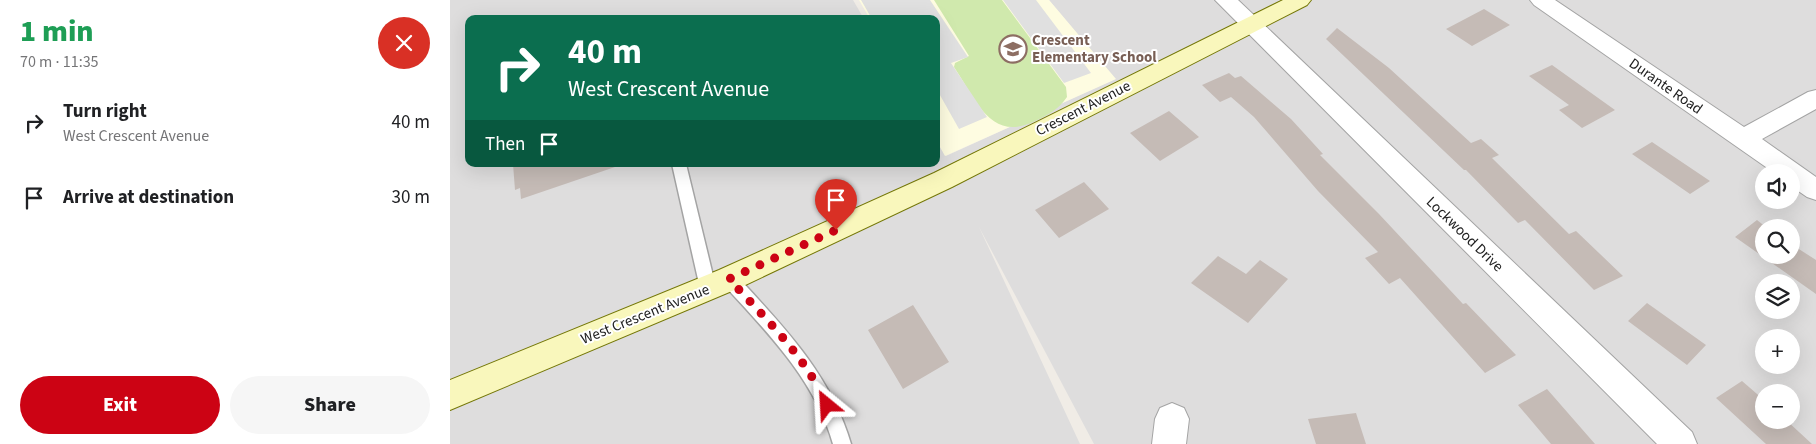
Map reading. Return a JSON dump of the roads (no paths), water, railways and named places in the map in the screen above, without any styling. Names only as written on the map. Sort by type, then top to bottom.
[{"type":"main road","name":"Crescent Avenue","points":[[974,164],[1300,0]]},
{"type":"main road","name":"West Crescent Avenue","points":[[450,394],[719,283],[974,164]]},
{"type":"street","name":"Lockwood Drive","points":[[1226,0],[1680,444]]},
{"type":"street","name":"Durante Road","points":[[1541,0],[1778,164]]},
{"type":"street","points":[[1743,139],[1816,98]]},
{"type":"street","name":"Durante Road","points":[[1800,179],[1816,190]]},
{"type":"lane","points":[[680,167],[719,283],[785,340],[820,389],[842,444]]},
{"type":"place","name":"Crescent Elementary School","points":[[1013,49]]}]
